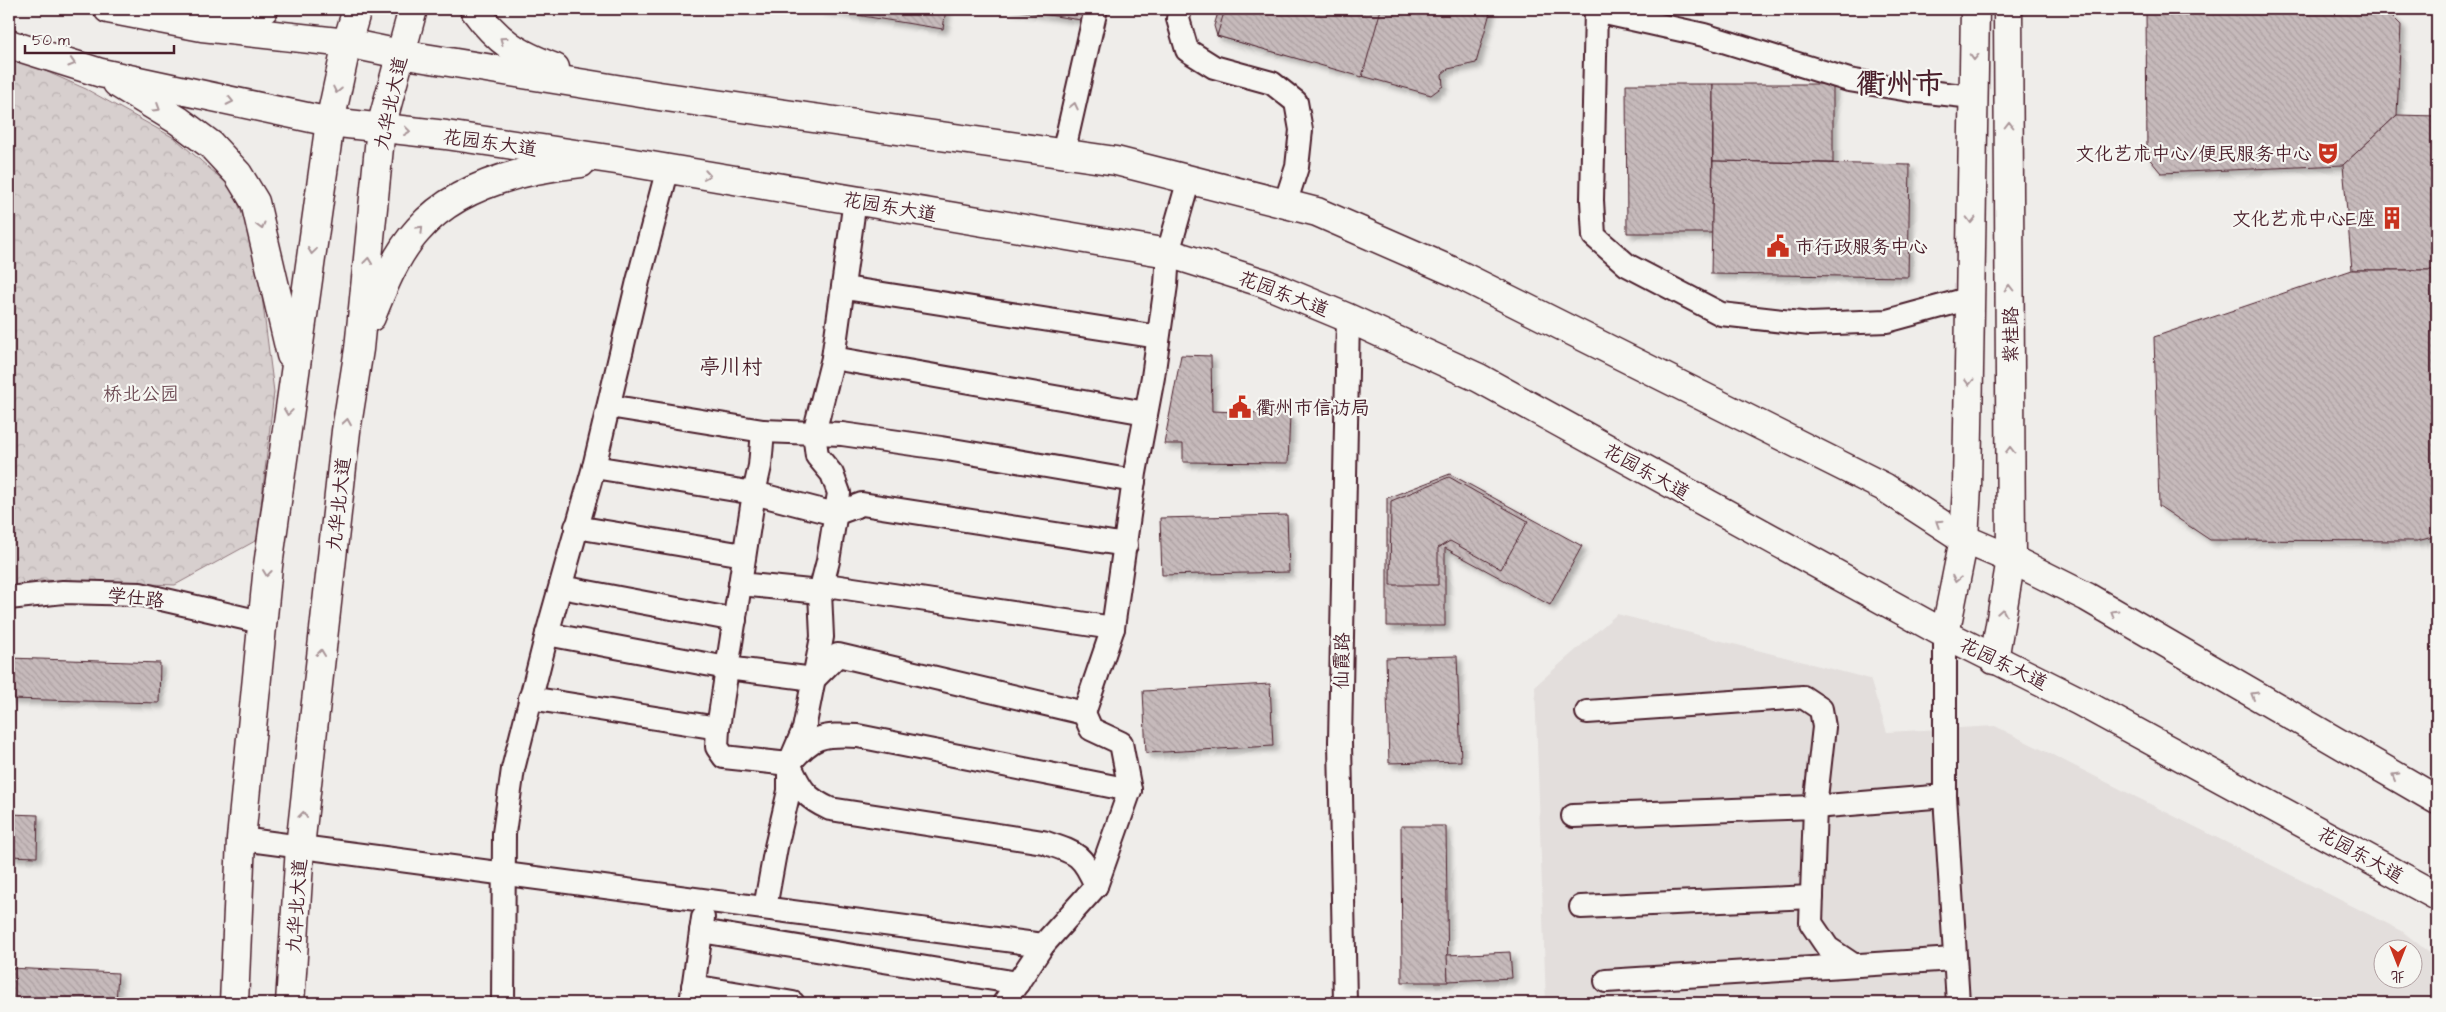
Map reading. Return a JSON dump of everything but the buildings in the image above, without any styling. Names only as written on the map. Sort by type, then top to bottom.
[{"type":"main road","points":[[108,9],[202,27],[347,43],[400,54],[593,84],[668,98],[1116,161],[1317,212],[1452,271],[1884,487],[1964,539],[2011,559],[2087,597],[2437,800]]},
{"type":"main road","points":[[202,27],[249,15],[264,9]]},
{"type":"main road","points":[[234,1003],[241,839],[261,622],[294,370],[330,122],[347,43],[357,9]]},
{"type":"main road","name":"九华北大道","points":[[290,1003],[300,847],[346,431],[359,349],[381,127],[413,9]]},
{"type":"main road","points":[[474,9],[491,31],[523,55],[593,84]]},
{"type":"main road","name":"紫桂路","points":[[1946,634],[1964,539],[1967,487],[1974,9]]},
{"type":"main road","name":"紫桂路","points":[[1994,660],[2011,559],[2008,9]]},
{"type":"main road","name":"花园东大道","points":[[9,44],[101,73],[330,122],[381,127],[616,160],[855,200],[1168,254],[1264,282],[1479,378],[1994,660],[2079,701],[2437,896]]},
{"type":"main road","points":[[101,73],[179,122],[211,145],[238,174],[255,202],[294,370]]},
{"type":"main road","points":[[359,349],[382,290],[402,252],[418,229],[446,206],[475,190],[505,178],[563,165],[616,160]]},
{"type":"street","points":[[1063,154],[1096,9]]},
{"type":"street","points":[[1180,9],[1178,20],[1187,50],[1214,67],[1272,83],[1296,102],[1302,130],[1297,167],[1285,204]]},
{"type":"street","points":[[1971,298],[1887,321],[1810,324],[1721,314],[1627,265],[1594,236],[1592,200],[1596,10],[1704,35],[1849,80],[1909,90],[1973,97]]},
{"type":"street","points":[[503,1003],[504,833],[513,769],[547,634],[594,467],[638,281],[668,168]]},
{"type":"street","points":[[1004,1003],[1043,945],[1096,886],[1130,790],[1121,743],[1091,729],[1084,713],[1113,628],[1134,481],[1166,285],[1168,254],[1189,179]]},
{"type":"street","points":[[765,908],[789,791],[789,764],[804,729],[822,637],[820,592],[828,561],[839,493],[832,474],[817,456],[814,433],[833,358],[845,288],[855,200]]},
{"type":"street","points":[[845,288],[1158,337]]},
{"type":"street","name":"仙霞路","points":[[1345,1003],[1340,742],[1348,318]]},
{"type":"street","points":[[833,358],[1146,412]]},
{"type":"street","points":[[609,406],[762,431],[842,434],[941,448],[1134,481]]},
{"type":"street","points":[[762,431],[760,466],[744,556],[718,728],[717,747],[724,757],[789,764]]},
{"type":"street","points":[[594,467],[754,493],[835,514],[862,504],[1126,545]]},
{"type":"street","points":[[576,527],[744,556]]},
{"type":"street","points":[[740,584],[820,592],[833,586],[1113,628]]},
{"type":"street","points":[[561,588],[735,620]]},
{"type":"street","name":"学仕路","points":[[9,598],[63,592],[140,594],[261,622]]},
{"type":"street","points":[[547,634],[727,668],[814,679]]},
{"type":"street","points":[[1946,634],[1945,796],[1958,1003]]},
{"type":"street","points":[[814,679],[838,655],[1084,713]]},
{"type":"street","points":[[1587,712],[1803,697],[1821,709],[1824,727],[1815,807],[1811,923],[1828,948],[1852,964]]},
{"type":"street","points":[[530,698],[718,728]]},
{"type":"street","points":[[789,764],[810,741],[836,735],[858,736],[1130,790]]},
{"type":"street","points":[[789,764],[802,792],[830,809],[1043,842],[1073,852],[1087,864],[1096,886]]},
{"type":"street","points":[[1573,816],[1815,807],[1945,796]]},
{"type":"street","points":[[241,839],[1043,945]]},
{"type":"street","points":[[1581,907],[1812,897]]},
{"type":"street","points":[[706,900],[692,995],[793,1003]]},
{"type":"street","points":[[701,931],[1018,983]]},
{"type":"street","points":[[1606,980],[1954,959]]},
{"type":"shaded area","points":[[1617,614],[1870,679],[1887,732],[1995,726],[2402,931],[2413,940],[2374,940],[2374,990],[2424,990],[2424,949],[2437,959],[2437,1003],[1546,1003],[1535,686]]},
{"type":"green space","name":"桥北公园","points":[[9,55],[86,89],[176,139],[232,188],[256,249],[274,392],[257,540],[175,585],[40,580],[9,587]]},
{"type":"place","name":"文化艺术中心/便民服务中心","points":[[2328,153]]},
{"type":"place","name":"文化艺术中心E座","points":[[2392,218]]},
{"type":"place","name":"市行政服务中心","points":[[1778,246]]},
{"type":"place","name":"衢州市信访局","points":[[1240,407]]},
{"type":"district","name":"衢州市","points":[[1900,83]]},
{"type":"district","name":"亭川村","points":[[731,367]]}]
